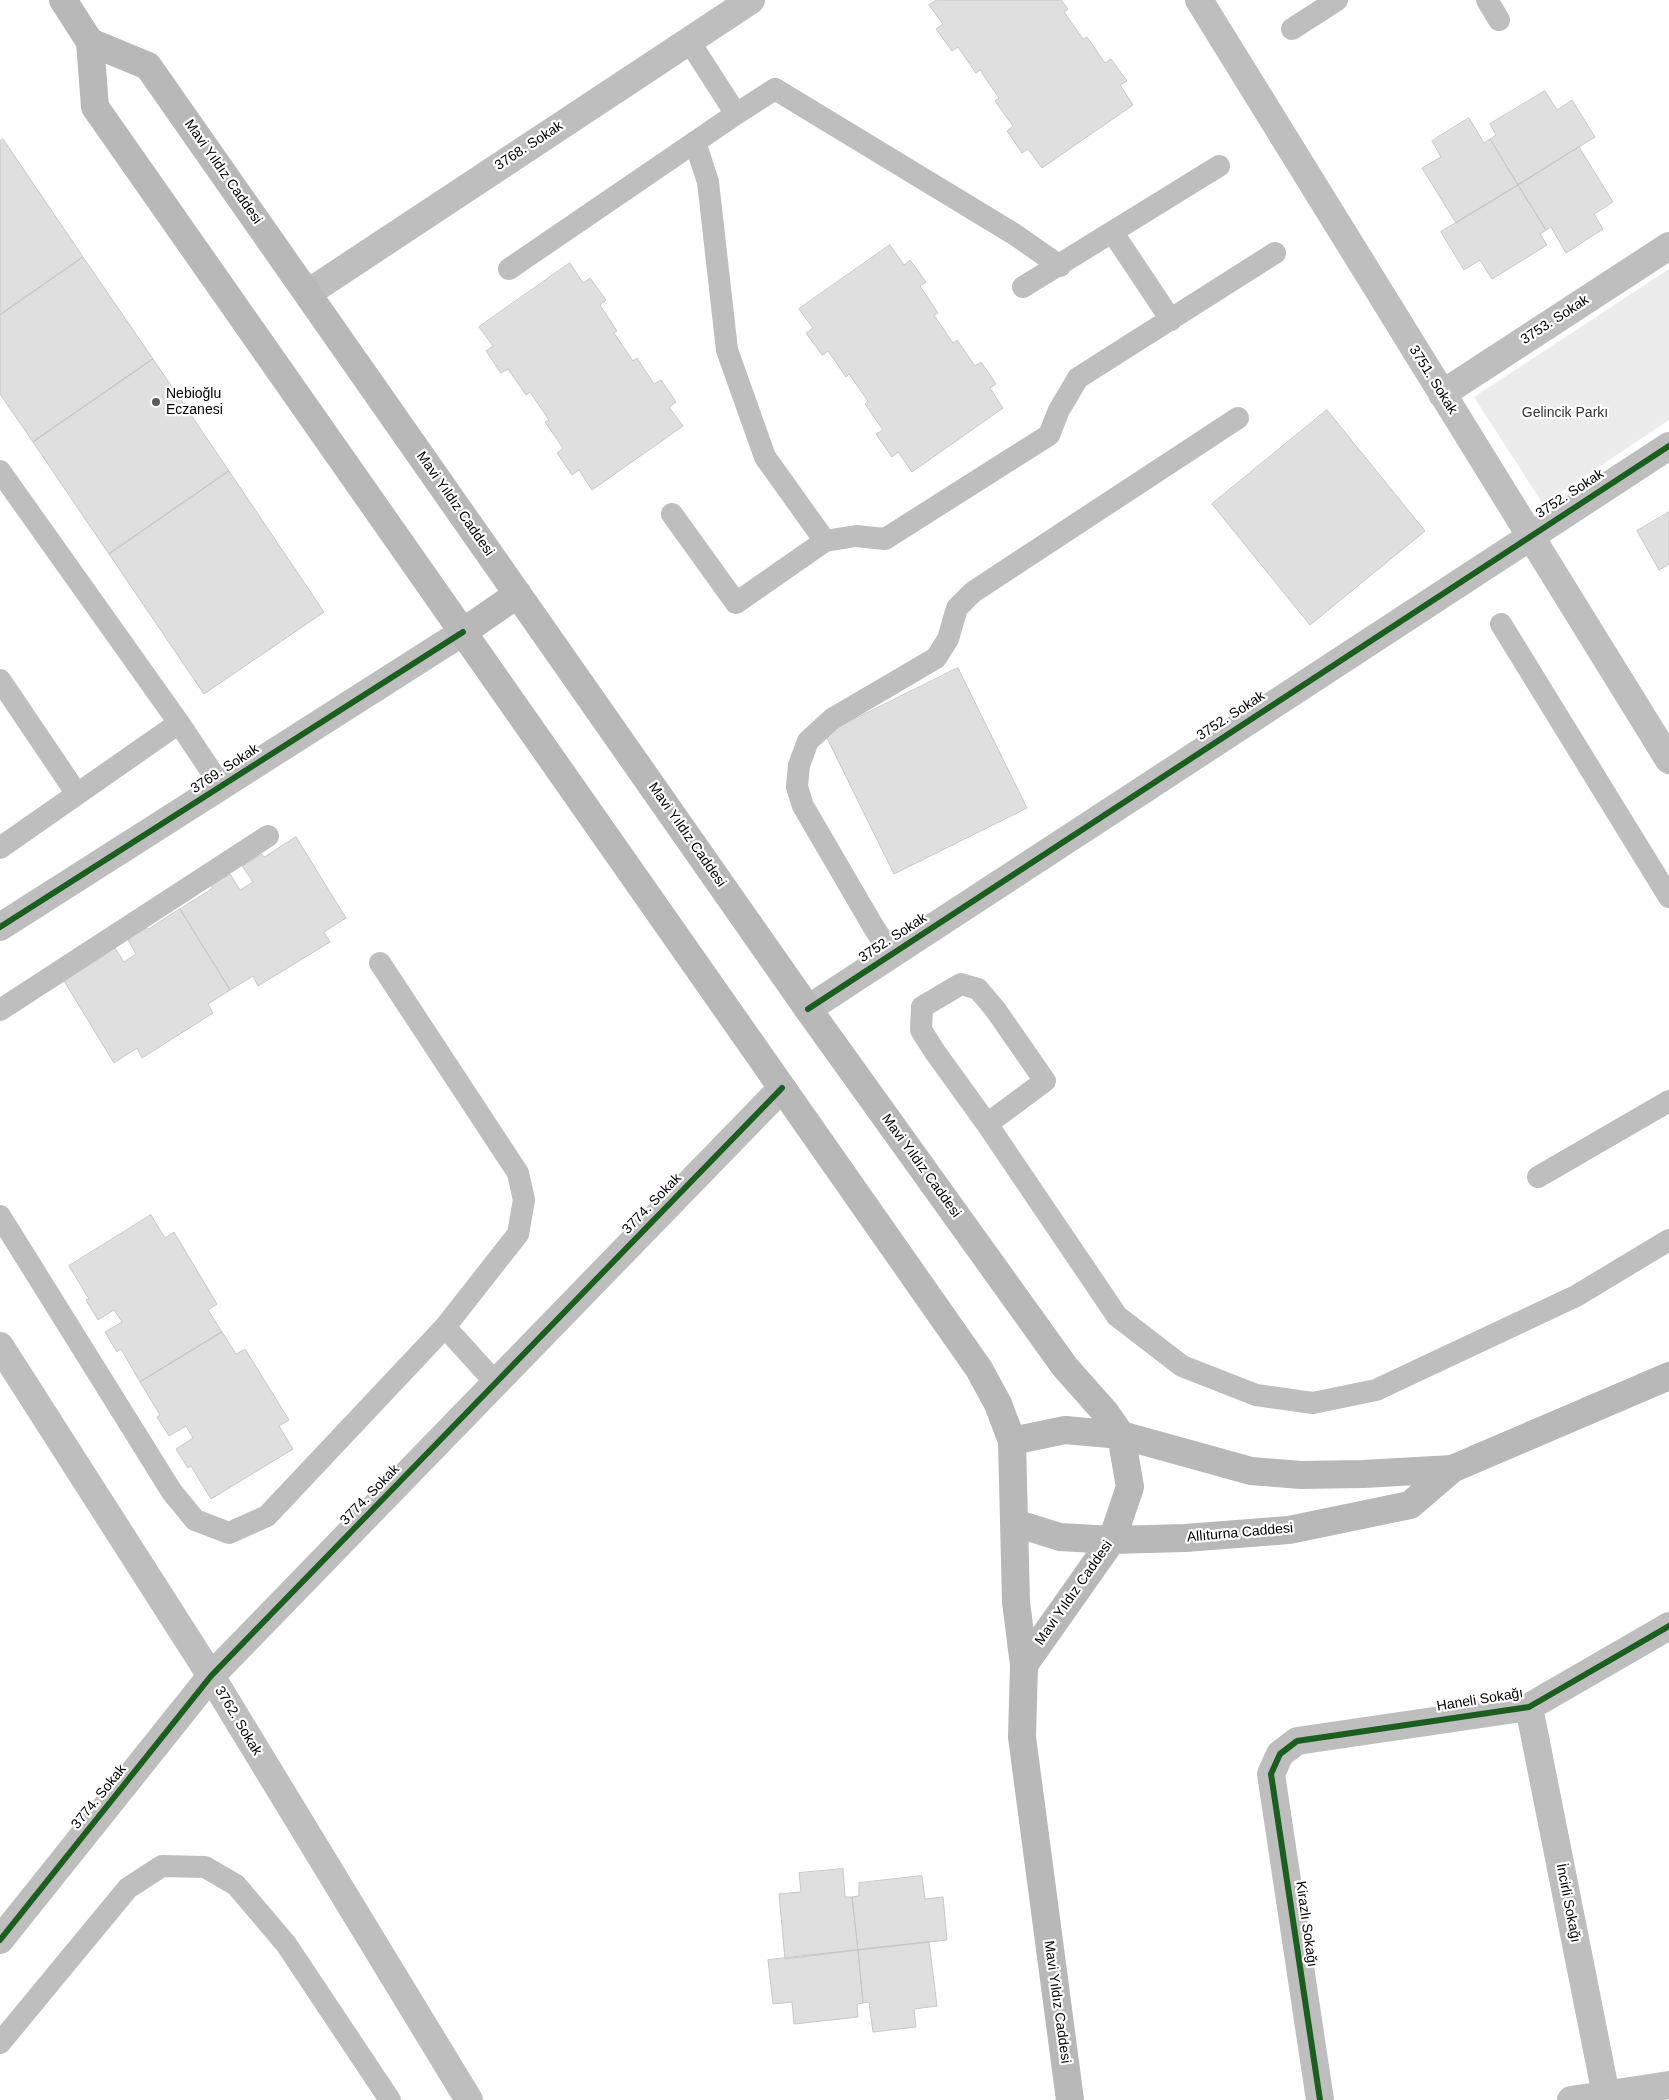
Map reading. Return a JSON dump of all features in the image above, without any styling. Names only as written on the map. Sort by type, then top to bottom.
[{"type":"main road","name":"Mavi Yıldız Caddesi","points":[[63,0],[90,42],[95,107],[979,1370],[998,1404],[1012,1441],[1016,1602],[1024,1665],[1022,1737],[1070,2100]]},
{"type":"main road","name":"Mavi Yıldız Caddesi","points":[[90,42],[148,66],[808,1009],[1065,1367],[1105,1412],[1121,1435],[1130,1487],[1112,1540],[1024,1665]]},
{"type":"main road","points":[[463,632],[518,594]]},
{"type":"main road","name":"Allıturna Caddesi","points":[[1015,1523],[1060,1537],[1112,1540],[1184,1538],[1289,1530],[1410,1504],[1452,1469],[1667,1384]]},
{"type":"main road","name":"Allıturna Caddesi","points":[[1012,1441],[1065,1430],[1121,1435],[1251,1470],[1301,1475],[1452,1469]]},
{"type":"street","name":"3768. Sokak","points":[[308,293],[751,0]]},
{"type":"street","name":"3751. Sokak","points":[[1199,0],[1669,760]]},
{"type":"street","name":"3753. Sokak","points":[[1442,394],[1669,246]]},
{"type":"street","name":"3752. Sokak","points":[[808,1009],[1669,446]]},
{"type":"street","name":"3769. Sokak","points":[[0,927],[463,632]]},
{"type":"street","name":"3774. Sokak","points":[[0,1940],[211,1676],[782,1088]]},
{"type":"street","name":"3762. Sokak","points":[[0,1346],[211,1676],[469,2100]]},
{"type":"street","name":"Haneli Sokağı","points":[[1280,1754],[1298,1740],[1528,1707],[1669,1626]]},
{"type":"street","name":"İncirli Sokağı","points":[[1528,1707],[1606,2097]]},
{"type":"street","name":"Kirazlı Sokağı","points":[[1280,1754],[1271,1774],[1320,2100]]},
{"type":"street","points":[[1571,2100],[1606,2097],[1669,2085]]},
{"type":"lane","points":[[1292,29],[1336,0]]},
{"type":"lane","points":[[1487,0],[1499,20]]},
{"type":"lane","points":[[689,41],[736,114]]},
{"type":"lane","points":[[509,269],[775,88],[1014,234],[1060,266]]},
{"type":"lane","points":[[695,142],[708,182],[727,350],[765,457],[825,540]]},
{"type":"lane","points":[[1023,287],[1220,166]]},
{"type":"lane","points":[[1112,233],[1172,320]]},
{"type":"lane","points":[[672,514],[736,603],[825,540],[856,536],[885,540],[1049,435],[1059,410],[1078,378],[1275,253]]},
{"type":"lane","points":[[891,954],[803,806],[797,787],[799,765],[808,742],[832,719],[936,658],[948,638],[957,608],[973,592],[1238,418]]},
{"type":"lane","points":[[0,471],[179,723],[221,786]]},
{"type":"lane","points":[[1501,624],[1669,898]]},
{"type":"lane","points":[[0,680],[77,794]]},
{"type":"lane","points":[[0,848],[179,723]]},
{"type":"lane","points":[[0,1010],[268,836]]},
{"type":"lane","points":[[0,1216],[172,1492],[195,1520],[229,1533],[267,1516],[445,1327],[518,1234],[524,1200],[518,1173],[380,963]]},
{"type":"lane","points":[[987,1124],[1045,1081],[995,1009],[978,989],[961,984],[922,1007],[921,1030],[1118,1316],[1182,1366],[1256,1395],[1313,1403],[1376,1390],[1576,1296],[1669,1240]]},
{"type":"lane","points":[[1538,1177],[1669,1101]]},
{"type":"lane","points":[[445,1327],[496,1384]]},
{"type":"lane","points":[[0,2043],[128,1888],[162,1866],[205,1867],[236,1885],[286,1944],[390,2100]]},
{"type":"green space","name":"Gelincik Parkı","points":[[1669,269],[1669,420],[1543,504],[1474,397]]},
{"type":"building","points":[[937,0],[1061,0],[1068,9],[1064,12],[1083,39],[1087,37],[1105,63],[1111,59],[1127,81],[1120,85],[1133,105],[1042,168],[1028,149],[1022,153],[1007,131],[1013,126],[995,101],[999,98],[980,70],[976,73],[958,47],[952,51],[936,29],[943,24],[929,5]]},
{"type":"building","points":[[1545,91],[1557,110],[1572,100],[1595,137],[1518,185],[1490,139],[1496,135],[1490,124]]},
{"type":"building","points":[[1469,118],[1484,143],[1490,139],[1518,185],[1456,223],[1422,168],[1441,157],[1432,141]]},
{"type":"building","points":[[3,139],[83,257],[0,315],[0,141]]},
{"type":"building","points":[[1579,147],[1613,202],[1594,214],[1603,229],[1566,253],[1551,227],[1546,230],[1518,185]]},
{"type":"building","points":[[1518,185],[1546,230],[1540,234],[1547,245],[1492,279],[1480,260],[1464,270],[1441,232]]},
{"type":"building","points":[[890,245],[904,265],[910,260],[926,282],[920,286],[938,313],[934,315],[953,343],[957,340],[975,366],[981,362],[996,384],[990,388],[1003,408],[912,472],[898,452],[892,457],[876,434],[883,430],[865,404],[868,401],[849,374],[846,377],[828,351],[822,355],[806,333],[813,328],[799,309]]},
{"type":"building","points":[[83,257],[153,359],[33,442],[0,394],[0,315]]},
{"type":"building","points":[[570,263],[583,283],[590,278],[606,300],[600,305],[617,331],[614,333],[633,361],[637,358],[654,384],[661,380],[676,402],[669,407],[683,426],[592,490],[579,470],[572,475],[557,453],[563,448],[545,422],[549,420],[530,392],[526,395],[508,369],[501,373],[486,351],[493,346],[479,327]]},
{"type":"building","points":[[153,359],[229,471],[109,554],[33,442]]},
{"type":"building","points":[[1327,410],[1425,531],[1310,625],[1212,504]]},
{"type":"building","points":[[229,471],[324,612],[204,694],[109,554]]},
{"type":"building","points":[[1669,512],[1669,564],[1659,570],[1637,531]]},
{"type":"building","points":[[958,668],[1027,808],[894,874],[825,734]]},
{"type":"building","points":[[296,837],[346,918],[324,932],[330,942],[258,986],[253,976],[230,990],[180,909],[213,888],[211,885],[230,874],[240,890],[253,882],[242,866],[262,854],[264,857]]},
{"type":"building","points":[[180,909],[230,990],[208,1004],[213,1013],[142,1058],[137,1048],[114,1063],[64,981],[113,945],[124,962],[136,954],[127,938],[145,926],[148,929]]},
{"type":"building","points":[[151,1215],[165,1238],[174,1232],[217,1304],[208,1310],[222,1332],[140,1382],[121,1349],[117,1352],[105,1332],[122,1322],[114,1310],[98,1320],[86,1300],[89,1299],[69,1266]]},
{"type":"building","points":[[222,1332],[236,1354],[245,1349],[289,1420],[279,1426],[293,1449],[211,1499],[191,1466],[188,1468],[176,1449],[193,1438],[186,1426],[169,1436],[157,1417],[160,1415],[140,1382]]},
{"type":"building","points":[[843,1869],[845,1897],[852,1897],[858,1950],[785,1959],[779,1894],[801,1892],[799,1873]]},
{"type":"building","points":[[922,1876],[925,1899],[943,1897],[947,1940],[858,1950],[852,1897],[859,1896],[859,1883]]},
{"type":"building","points":[[929,1942],[937,2006],[914,2009],[916,2027],[873,2032],[869,2002],[863,2003],[858,1950]]},
{"type":"building","points":[[858,1950],[863,2003],[857,2004],[858,2017],[794,2024],[792,2002],[773,2004],[768,1960]]},
{"type":"cycle path","points":[[808,1009],[1669,446]]},
{"type":"cycle path","points":[[0,927],[463,632]]},
{"type":"cycle path","points":[[0,1940],[211,1676],[782,1088]]},
{"type":"cycle path","points":[[1320,2100],[1271,1774],[1280,1754],[1297,1741],[1529,1707],[1669,1626]]},
{"type":"place","name":"Nebioğlu Eczanesi","points":[[156,402]]}]
